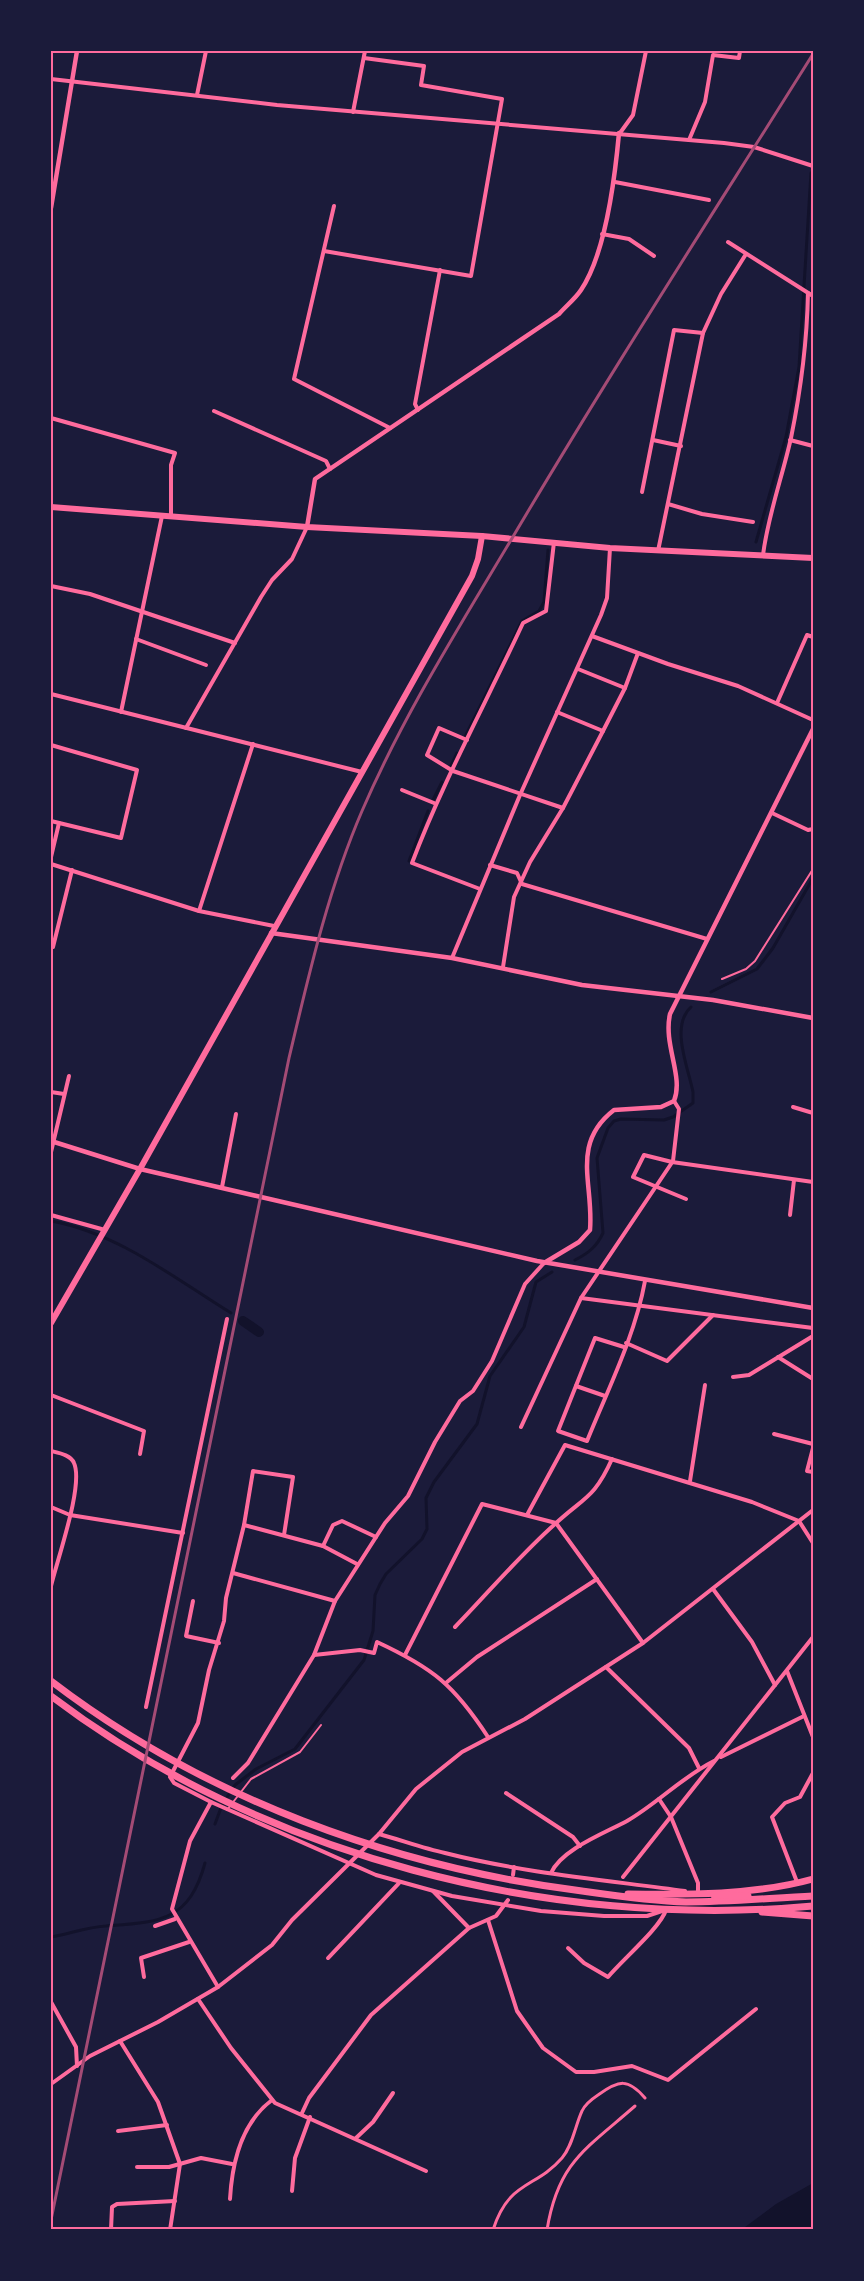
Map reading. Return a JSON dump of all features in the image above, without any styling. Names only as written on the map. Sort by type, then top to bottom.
[{"type":"highway","points":[[51,1681],[136,1740],[227,1787],[307,1822],[375,1848],[499,1879],[599,1894],[685,1902],[763,1901],[800,1896]]},
{"type":"highway","points":[[51,1696],[134,1751],[222,1798],[299,1832],[371,1857],[468,1884],[535,1897],[666,1910],[753,1910],[813,1906]]},
{"type":"highway","points":[[700,1894],[798,1883],[813,1879]]},
{"type":"highway","points":[[599,1894],[813,1896]]},
{"type":"highway","points":[[753,1910],[777,1915],[813,1916]]},
{"type":"main road","points":[[51,507],[307,527],[482,536],[610,548],[813,558]]},
{"type":"main road","points":[[51,1323],[140,1169],[472,576],[482,536]]},
{"type":"street","points":[[51,208],[77,51]]},
{"type":"street","points":[[197,95],[206,51]]},
{"type":"street","points":[[354,112],[365,51]]},
{"type":"street","points":[[186,728],[272,580],[292,559],[307,527],[312,486],[315,479],[559,314],[581,290],[590,273],[602,234],[615,182],[620,133],[633,115],[646,51]]},
{"type":"street","points":[[689,140],[705,102],[713,55],[739,58],[740,51]]},
{"type":"street","points":[[324,251],[471,276],[502,99],[421,85],[424,66],[364,58]]},
{"type":"street","points":[[51,79],[354,112],[620,133],[754,147],[813,166]]},
{"type":"street","points":[[615,182],[709,200]]},
{"type":"street","points":[[334,206],[294,379],[391,429]]},
{"type":"street","points":[[602,234],[628,239],[654,256]]},
{"type":"street","points":[[729,243],[813,296]]},
{"type":"street","points":[[658,551],[704,333],[721,294],[746,254]]},
{"type":"street","points":[[418,410],[415,404],[440,270]]},
{"type":"street","points":[[763,555],[766,531],[790,440],[807,352],[807,292]]},
{"type":"street","points":[[642,492],[674,330],[704,333]]},
{"type":"street","points":[[214,411],[326,461],[330,469]]},
{"type":"street","points":[[51,418],[175,453],[171,465],[171,517]]},
{"type":"street","points":[[653,440],[681,446]]},
{"type":"street","points":[[790,440],[813,446]]},
{"type":"street","points":[[668,504],[702,514],[753,522]]},
{"type":"street","points":[[121,712],[162,516]]},
{"type":"street","points":[[480,889],[412,863],[435,804],[523,623],[546,611],[554,543]]},
{"type":"street","points":[[452,958],[520,795],[578,669],[607,598],[610,548]]},
{"type":"street","points":[[51,586],[83,591],[235,643]]},
{"type":"street","points":[[777,703],[807,635],[813,637]]},
{"type":"street","points":[[592,636],[738,686],[813,720]]},
{"type":"street","points":[[136,639],[206,665]]},
{"type":"street","points":[[503,967],[514,897],[522,884],[530,862],[563,808],[625,688],[638,653]]},
{"type":"street","points":[[578,669],[625,688]]},
{"type":"street","points":[[51,694],[363,772]]},
{"type":"street","points":[[557,712],[603,731]]},
{"type":"street","points":[[467,740],[439,728],[427,755],[453,771],[563,808]]},
{"type":"street","points":[[521,1426],[581,1298],[672,1162],[679,1109],[674,1101],[678,1085],[667,1032],[670,1014],[813,729]]},
{"type":"street","points":[[199,911],[253,744]]},
{"type":"street","points":[[51,745],[136,770],[121,838],[51,821]]},
{"type":"street","points":[[402,790],[435,804]]},
{"type":"street","points":[[772,813],[808,830],[813,829]]},
{"type":"street","points":[[51,856],[59,823]]},
{"type":"street","points":[[51,864],[199,911],[272,930],[503,967],[582,985],[705,999],[813,1018]]},
{"type":"street","points":[[490,865],[517,873],[522,884],[707,939]]},
{"type":"street","points":[[53,947],[72,870]]},
{"type":"street","points":[[51,1152],[69,1076]]},
{"type":"street","points":[[51,1092],[64,1094]]},
{"type":"street","points":[[233,1778],[249,1763],[314,1655],[335,1601],[357,1564],[408,1496],[435,1442],[460,1401],[473,1391],[492,1361],[525,1284],[544,1263],[579,1242],[590,1230],[587,1149],[599,1124],[614,1110],[661,1107],[674,1101]]},
{"type":"street","points":[[793,1107],[813,1113]]},
{"type":"street","points":[[222,1187],[236,1114]]},
{"type":"street","points":[[52,1141],[140,1169],[544,1263],[598,1274],[813,1308]]},
{"type":"street","points":[[686,1199],[633,1178],[644,1155],[672,1162],[813,1182]]},
{"type":"street","points":[[790,1215],[794,1180]]},
{"type":"street","points":[[51,1215],[105,1231]]},
{"type":"street","points":[[645,1281],[641,1306],[625,1345],[587,1441],[558,1431],[595,1338],[625,1345],[668,1361],[713,1315]]},
{"type":"street","points":[[581,1298],[813,1328]]},
{"type":"street","points":[[146,1707],[227,1319]]},
{"type":"street","points":[[733,1377],[749,1375],[813,1336]]},
{"type":"street","points":[[778,1356],[813,1379]]},
{"type":"street","points":[[690,1481],[705,1384]]},
{"type":"street","points":[[576,1386],[605,1396]]},
{"type":"street","points":[[51,1395],[144,1431],[140,1454]]},
{"type":"street","points":[[774,1434],[813,1446],[807,1471],[813,1472]]},
{"type":"street","points":[[527,1515],[566,1444],[690,1481],[799,1521],[813,1543]]},
{"type":"street","points":[[51,1451],[68,1456],[74,1462],[76,1470],[70,1515],[51,1586]]},
{"type":"street","points":[[455,1627],[556,1523],[588,1500],[603,1480],[612,1459]]},
{"type":"street","points":[[285,1535],[293,1477],[253,1471],[244,1525],[226,1598],[219,1643],[209,1670],[198,1723],[170,1777],[174,1783],[226,1809],[399,1883],[541,1911],[604,1916],[647,1916],[666,1910]]},
{"type":"street","points":[[405,1655],[482,1504],[556,1523],[643,1643]]},
{"type":"street","points":[[51,1507],[70,1515],[183,1533]]},
{"type":"street","points":[[51,2084],[120,2041],[218,1987],[272,1945],[292,1920],[380,1834],[416,1789],[462,1752],[525,1719],[643,1643],[813,1510]]},
{"type":"street","points":[[323,1546],[333,1524],[342,1521],[376,1537]]},
{"type":"street","points":[[244,1525],[323,1546],[357,1564]]},
{"type":"street","points":[[233,1573],[335,1601]]},
{"type":"street","points":[[447,1682],[477,1657],[597,1579]]},
{"type":"street","points":[[713,1588],[752,1642],[775,1685]]},
{"type":"street","points":[[193,1601],[186,1636],[219,1643]]},
{"type":"street","points":[[51,1633],[51,1657]]},
{"type":"street","points":[[623,1876],[813,1637]]},
{"type":"street","points":[[314,1655],[360,1650],[372,1652],[376,1642],[405,1655],[447,1682],[468,1706],[488,1737]]},
{"type":"street","points":[[606,1667],[688,1748],[699,1768]]},
{"type":"street","points":[[787,1670],[813,1737]]},
{"type":"street","points":[[551,1873],[561,1860],[580,1846],[627,1821],[659,1799],[688,1774],[804,1716]]},
{"type":"street","points":[[798,1883],[772,1817],[785,1803],[800,1797],[813,1773]]},
{"type":"street","points":[[506,1793],[573,1837],[580,1846]]},
{"type":"street","points":[[380,1834],[446,1853],[514,1867],[700,1894],[671,1817],[659,1799]]},
{"type":"street","points":[[213,1803],[190,1841],[172,1909],[189,1942],[218,1987]]},
{"type":"street","points":[[513,1875],[514,1867]]},
{"type":"street","points":[[328,1958],[399,1883]]},
{"type":"street","points":[[433,1891],[469,1928]]},
{"type":"street","points":[[302,2113],[309,2098],[371,2015],[469,1928],[488,1920],[506,1905],[508,1900]]},
{"type":"street","points":[[568,1948],[584,1963],[608,1977],[633,1948],[656,1928],[666,1910]]},
{"type":"street","points":[[155,1926],[175,1918]]},
{"type":"street","points":[[488,1920],[517,2011],[543,2048],[576,2072],[594,2072],[632,2066],[668,2080],[756,2009]]},
{"type":"street","points":[[144,1977],[141,1958],[189,1942]]},
{"type":"street","points":[[198,1999],[231,2048],[272,2100],[282,2109],[302,2113],[426,2171]]},
{"type":"street","points":[[51,2002],[53,2010],[76,2047],[77,2066]]},
{"type":"street","points":[[120,2041],[158,2102],[180,2164],[170,2230]]},
{"type":"street","points":[[493,2230],[498,2214],[511,2195],[561,2158],[583,2108],[590,2101],[612,2085],[621,2083],[636,2088],[645,2098]]},
{"type":"street","points":[[356,2138],[373,2122],[393,2093]]},
{"type":"street","points":[[230,2199],[232,2164],[252,2120],[260,2109],[272,2100]]},
{"type":"street","points":[[547,2230],[554,2194],[572,2162],[635,2106]]},
{"type":"street","points":[[292,2191],[295,2158],[310,2117]]},
{"type":"street","points":[[118,2132],[167,2125]]},
{"type":"street","points":[[137,2167],[169,2167],[201,2158],[232,2164]]},
{"type":"street","points":[[111,2230],[112,2207],[117,2204],[175,2201]]},
{"type":"lane","points":[[722,979],[746,969],[762,952],[813,869]]},
{"type":"lane","points":[[226,1809],[251,1779],[300,1752],[321,1725]]},
{"type":"shaded area","points":[[813,2183],[813,2230],[741,2230],[776,2204]]},
{"type":"waterway","points":[[756,542],[786,437],[799,367],[811,173]]},
{"type":"waterway","points":[[464,739],[522,621],[539,611],[544,602],[548,550]]},
{"type":"waterway","points":[[450,768],[457,753]]},
{"type":"waterway","points":[[433,800],[442,782]]},
{"type":"waterway","points":[[409,861],[428,811]]},
{"type":"waterway","points":[[711,992],[757,969],[773,948],[813,878]]},
{"type":"waterway","points":[[575,1260],[592,1249],[603,1233],[597,1158],[608,1128],[614,1121],[621,1119],[664,1120],[673,1117],[693,1103],[693,1092],[681,1036],[685,1015],[691,1007]]},
{"type":"waterway","points":[[51,1221],[76,1227],[122,1246],[145,1258],[231,1313]]},
{"type":"waterway","points":[[215,1824],[222,1805],[235,1785],[256,1769],[295,1749],[364,1660],[373,1631],[375,1595],[380,1584],[386,1574],[422,1539],[427,1529],[426,1498],[434,1482],[477,1424],[490,1376],[524,1327],[536,1282],[552,1272]]},
{"type":"waterway","points":[[243,1321],[259,1332]]},
{"type":"waterway","points":[[51,1937],[92,1928],[142,1923],[169,1915],[181,1908],[190,1897],[205,1863]]},
{"type":"railway","points":[[51,2220],[289,1058],[320,933],[339,871],[378,776],[451,640],[660,296],[813,54]]}]
